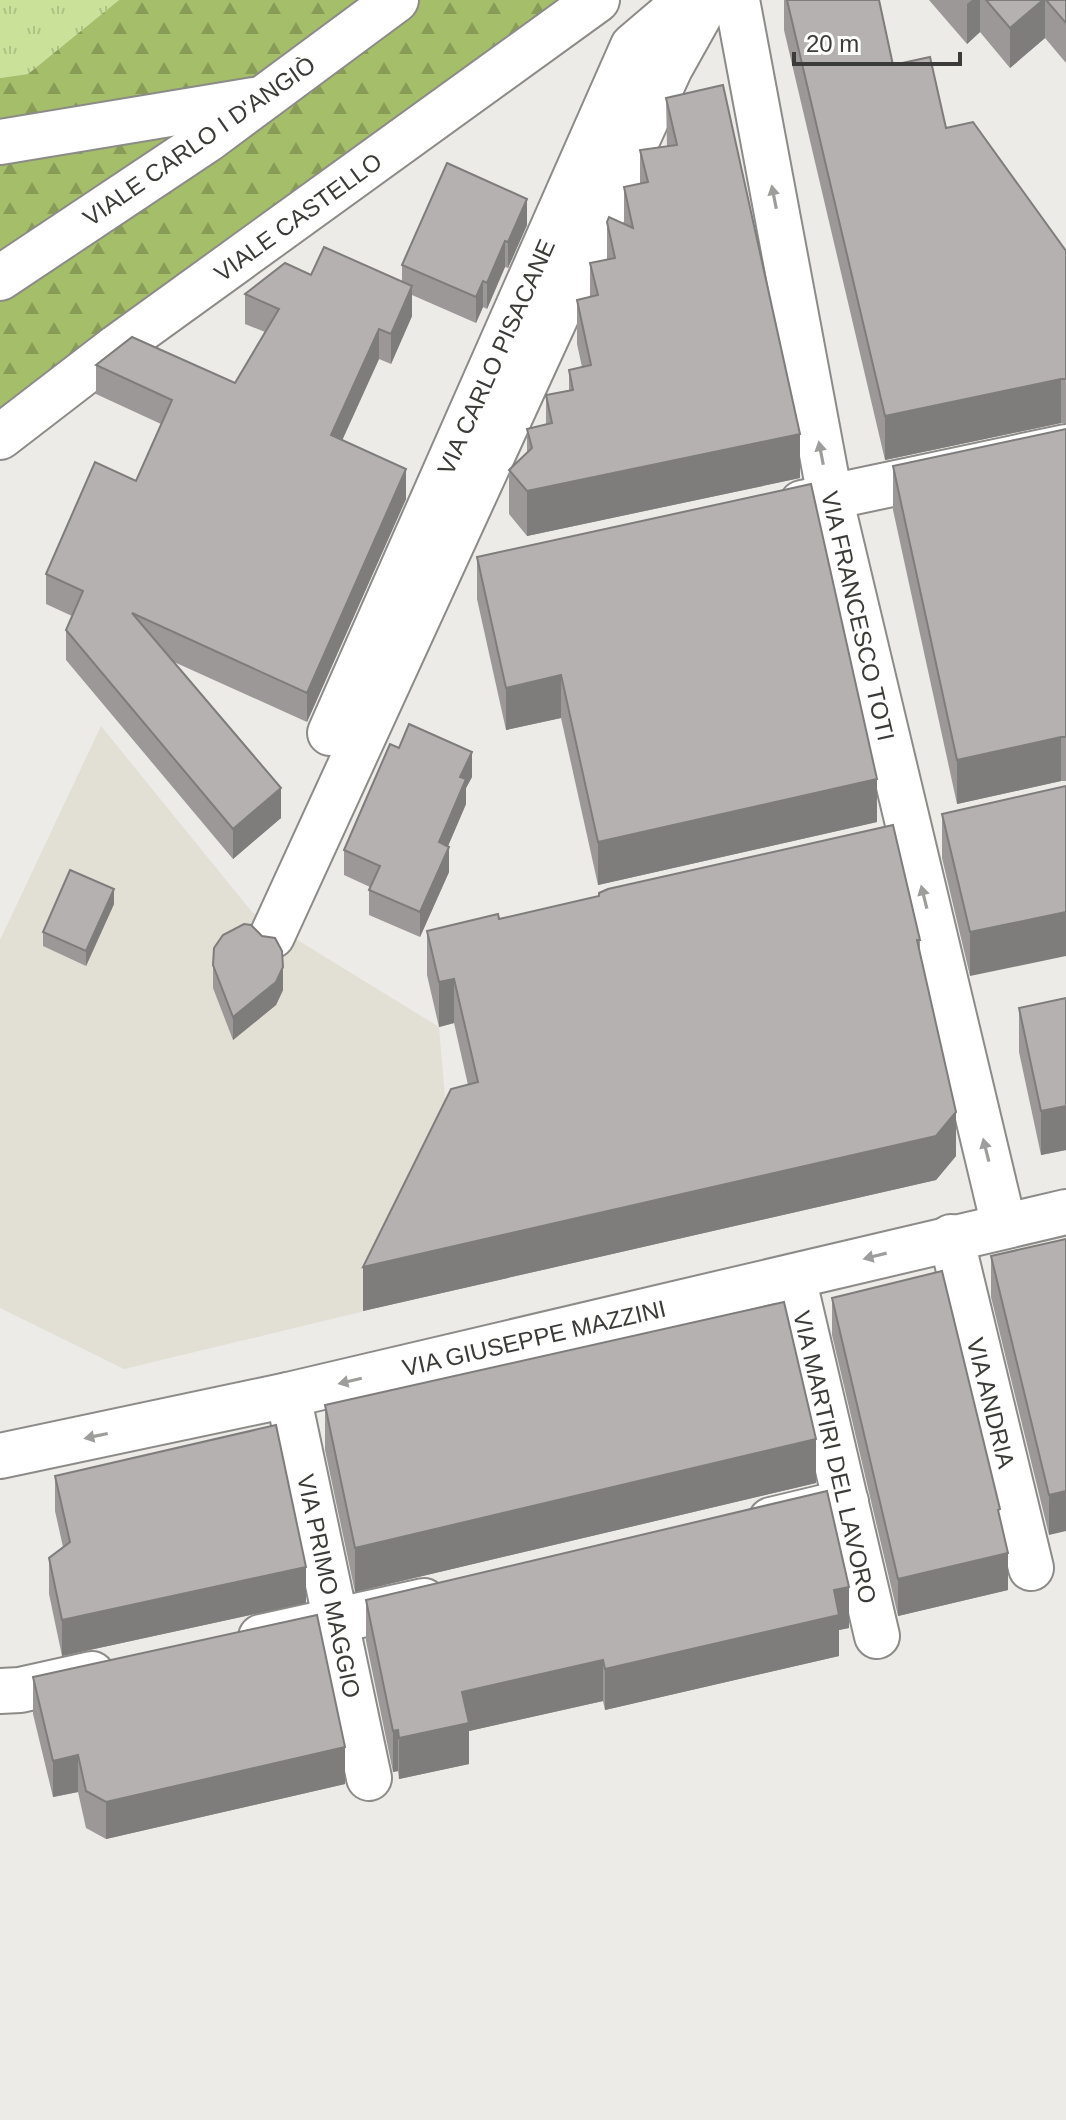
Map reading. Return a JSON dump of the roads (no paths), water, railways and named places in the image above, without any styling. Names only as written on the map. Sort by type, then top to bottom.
[{"type":"street","name":"VIALE CARLO I D'ANGIÒ","points":[[0,278],[170,165],[396,0]]},
{"type":"street","name":"VIALE CASTELLO","points":[[0,437],[117,347],[597,0]]},
{"type":"street","name":"VIA CARLO PISACANE","points":[[330,733],[633,46],[687,0]]},
{"type":"street","points":[[272,936],[663,82],[708,0]]},
{"type":"street","name":"VIA FRANCESCO TOTI","points":[[737,0],[895,845],[1004,1226]]},
{"type":"street","points":[[0,142],[260,99]]},
{"type":"street","points":[[768,510],[1066,447]]},
{"type":"street","points":[[895,845],[957,830]]},
{"type":"street","name":"VIA GIUSEPPE MAZZINI","points":[[0,1456],[288,1395],[1066,1212]]},
{"type":"street","name":"VIA ANDRIA","points":[[951,1237],[1031,1568]]},
{"type":"street","name":"VIA MARTIRI DEL LAVORO","points":[[793,1277],[877,1636]]},
{"type":"street","name":"VIA PRIMO MAGGIO","points":[[288,1395],[369,1778]]},
{"type":"street","points":[[738,1527],[846,1502]]},
{"type":"street","points":[[217,1647],[460,1593]]},
{"type":"street","points":[[0,1691],[20,1690],[126,1667]]}]
